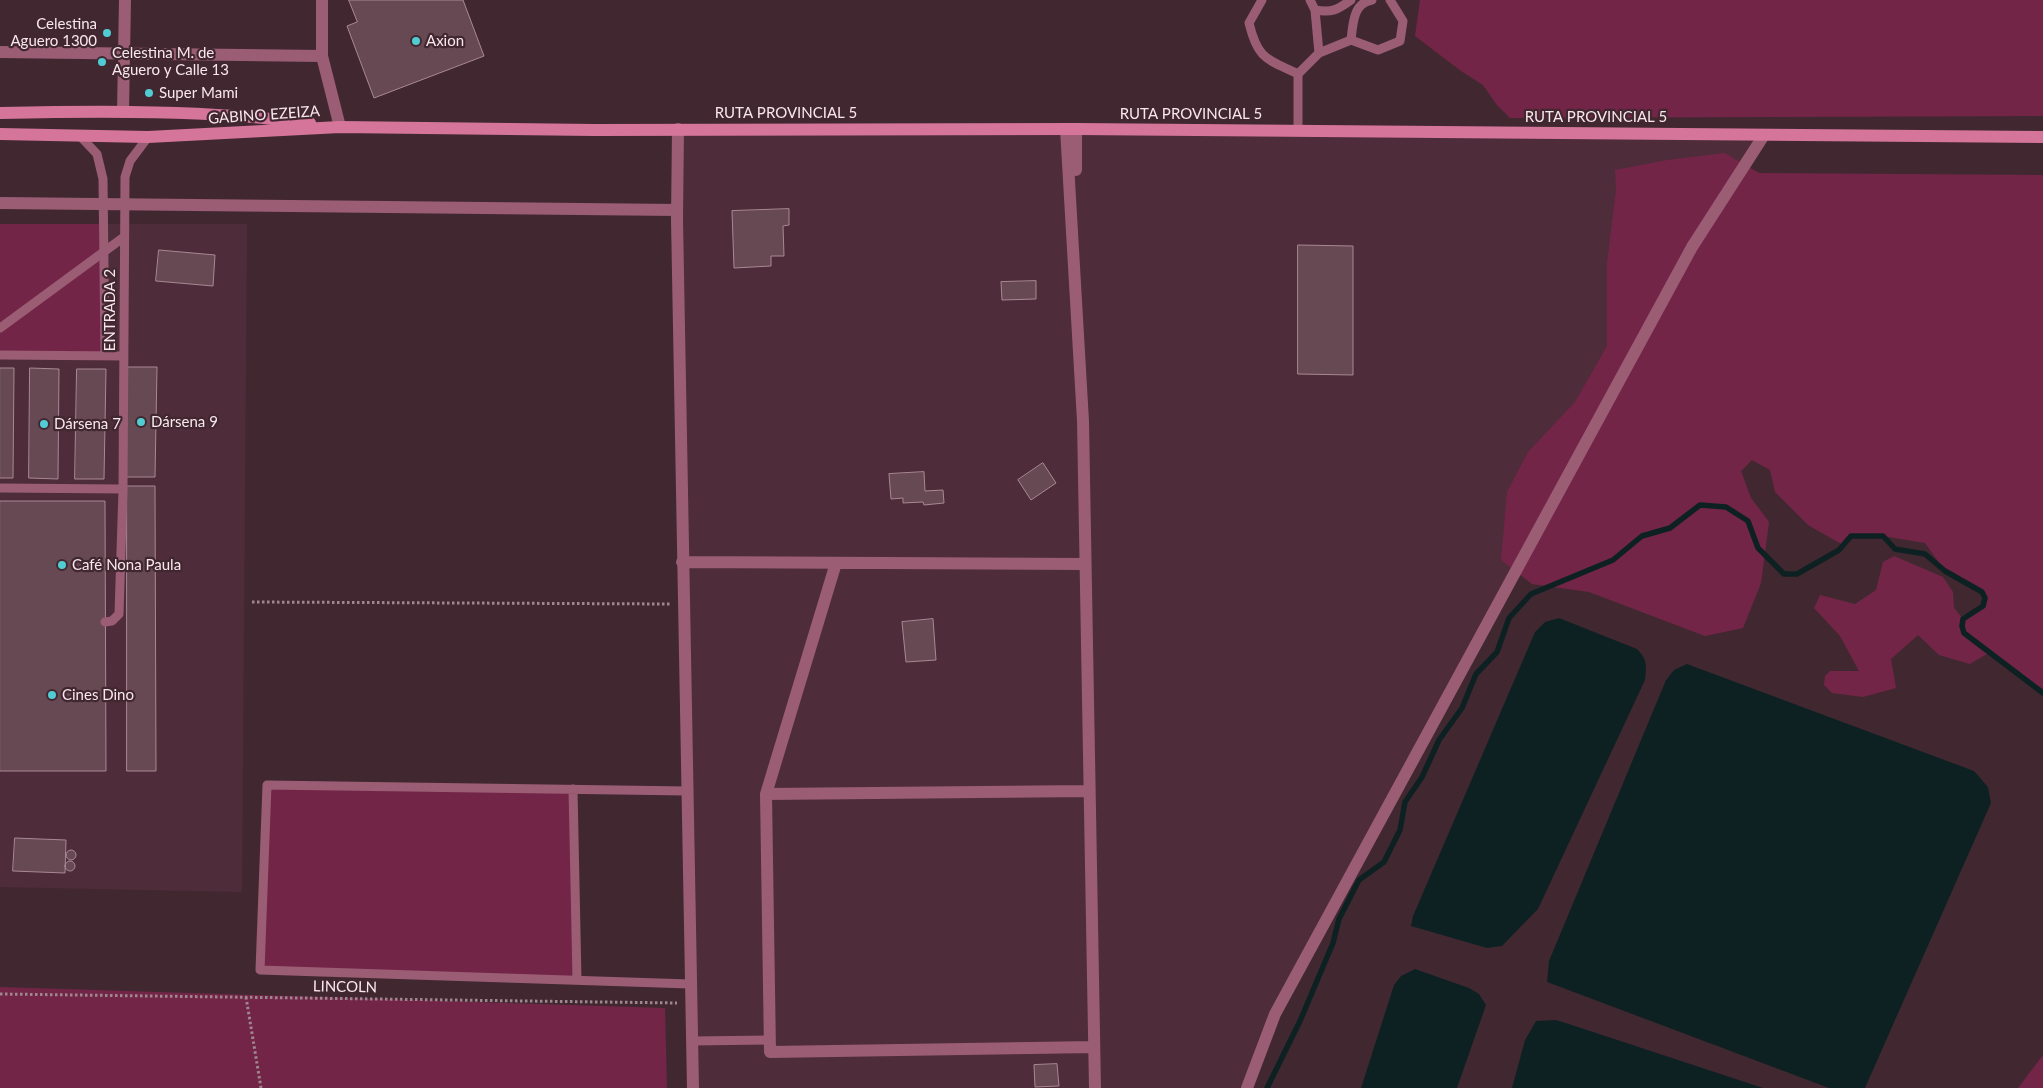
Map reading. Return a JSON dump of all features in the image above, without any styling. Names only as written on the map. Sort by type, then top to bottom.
[{"type":"main road","name":"GABINO EZEIZA","points":[[0,113],[123,112],[270,118],[340,127]]},
{"type":"main road","name":"GABINO EZEIZA","points":[[0,134],[148,137],[340,127]]},
{"type":"main road","name":"RUTA PROVINCIAL 5","points":[[340,127],[1071,129],[2043,137]]},
{"type":"street","points":[[123,112],[125,0]]},
{"type":"street","points":[[322,0],[322,56],[340,127]]},
{"type":"street","points":[[0,52],[322,56]]},
{"type":"street","points":[[678,129],[676,210],[693,1088]]},
{"type":"street","points":[[1071,129],[1082,421],[1095,1088]]},
{"type":"street","points":[[1247,1088],[1275,1014],[1284,997],[1692,247],[1764,135]]},
{"type":"street","points":[[0,203],[676,210]]},
{"type":"street","points":[[682,562],[1085,564]]},
{"type":"street","points":[[836,563],[766,794],[770,1052],[1094,1047]]},
{"type":"street","points":[[766,794],[1089,791]]},
{"type":"lane","points":[[1262,0],[1250,24],[1254,45],[1265,58],[1298,74]]},
{"type":"lane","points":[[1310,0],[1314,10],[1319,53]]},
{"type":"lane","points":[[1314,10],[1328,12],[1339,9],[1351,0],[1356,11]]},
{"type":"lane","points":[[1351,40],[1356,11],[1365,1],[1372,0]]},
{"type":"lane","points":[[1298,131],[1298,74],[1319,53],[1351,40],[1378,50],[1400,40],[1403,21],[1390,0]]},
{"type":"lane","name":"ENTRADA 2","points":[[79,135],[97,154],[103,179],[105,356]]},
{"type":"lane","name":"ENTRADA 2","points":[[106,622],[112,621],[119,614],[123,489],[125,177],[130,161],[148,137]]},
{"type":"lane","points":[[0,328],[124,237]]},
{"type":"lane","points":[[0,355],[124,356]]},
{"type":"lane","points":[[0,488],[123,489]]},
{"type":"lane","points":[[687,791],[267,785],[260,970],[690,984]]},
{"type":"lane","points":[[574,789],[576,980]]},
{"type":"lane","points":[[692,1041],[770,1040]]},
{"type":"path","points":[[252,602],[683,604]]},
{"type":"path","name":"LINCOLN","points":[[0,994],[690,1003]]},
{"type":"path","points":[[246,997],[261,1088]]},
{"type":"shaded area","points":[[1420,0],[2043,0],[2043,116],[1510,118],[1497,105],[1483,85],[1461,71],[1415,36]]},
{"type":"shaded area","points":[[678,129],[1764,135],[1275,1014],[1244,1088],[696,1088]]},
{"type":"shaded area","points":[[1725,153],[1759,173],[2043,175],[2043,693],[1990,652],[1970,664],[1939,655],[1918,635],[1891,659],[1896,688],[1863,697],[1832,693],[1824,685],[1825,676],[1830,671],[1859,671],[1840,636],[1814,608],[1820,595],[1855,604],[1876,590],[1883,562],[1894,556],[1943,577],[1953,592],[1954,608],[1963,619],[1983,606],[1985,598],[1982,592],[1945,571],[1925,543],[1883,536],[1851,536],[1843,545],[1808,525],[1775,492],[1770,470],[1752,460],[1741,471],[1751,498],[1769,522],[1761,583],[1743,628],[1705,636],[1589,592],[1532,584],[1501,560],[1507,492],[1528,452],[1575,402],[1607,346],[1607,263],[1616,190],[1615,170],[1667,160]]},
{"type":"shaded area","points":[[0,224],[247,224],[242,892],[0,887]]},
{"type":"shaded area","points":[[0,224],[104,224],[105,356],[0,355]]},
{"type":"shaded area","points":[[267,785],[573,789],[577,980],[260,970]]},
{"type":"shaded area","points":[[0,987],[665,1008],[667,1088],[0,1088]]},
{"type":"shaded area","points":[[2043,1055],[2043,1088],[2018,1088]]},
{"type":"water","points":[[1559,618],[1637,649],[1644,660],[1646,671],[1645,680],[1538,909],[1502,946],[1487,948],[1411,926],[1413,916],[1535,632],[1545,622]]},
{"type":"water","points":[[1687,664],[1974,771],[1988,787],[1991,803],[1865,1088],[1829,1088],[1547,982],[1549,961],[1666,680],[1674,670]]},
{"type":"water","points":[[1415,969],[1469,988],[1479,994],[1486,1005],[1457,1088],[1361,1088],[1394,985],[1401,976]]},
{"type":"water","points":[[1556,1020],[1763,1088],[1512,1088],[1525,1040],[1536,1021]]},
{"type":"building","name":"Axion","points":[[349,0],[463,0],[484,56],[374,98],[347,26],[357,22]]},
{"type":"building","points":[[789,209],[789,225],[783,226],[784,256],[771,256],[771,266],[734,268],[732,211]]},
{"type":"building","points":[[1298,245],[1353,246],[1353,375],[1298,374]]},
{"type":"building","points":[[159,250],[215,255],[213,286],[156,281]]},
{"type":"building","points":[[1036,281],[1036,299],[1002,300],[1001,282]]},
{"type":"building","name":"Dársena 9","points":[[128,367],[157,367],[155,477],[126,477]]},
{"type":"building","points":[[0,368],[14,368],[13,478],[0,478]]},
{"type":"building","name":"Dársena 7","points":[[30,368],[59,369],[58,479],[29,478]]},
{"type":"building","points":[[77,369],[106,369],[104,479],[75,479]]},
{"type":"building","points":[[1043,463],[1056,483],[1031,500],[1018,480]]},
{"type":"building","points":[[924,472],[925,491],[943,490],[944,503],[924,505],[923,502],[903,503],[903,498],[891,499],[889,474]]},
{"type":"building","points":[[127,486],[155,486],[156,771],[127,771]]},
{"type":"building","points":[[0,501],[105,501],[106,771],[0,771]]},
{"type":"building","points":[[933,619],[936,660],[906,662],[902,622]]},
{"type":"building","points":[[15,838],[66,840],[65,873],[13,871]]},
{"type":"building","points":[[69,850],[73,850],[76,855],[75,859],[69,860],[66,857],[66,853]]},
{"type":"building","points":[[68,861],[72,861],[75,866],[74,870],[68,871],[65,868],[65,864]]},
{"type":"building","points":[[1057,1064],[1059,1086],[1035,1087],[1034,1065]]},
{"type":"waterway","points":[[1267,1088],[1300,1021],[1333,943],[1339,919],[1359,880],[1384,862],[1400,830],[1405,802],[1422,777],[1439,740],[1462,708],[1476,674],[1497,652],[1509,618],[1531,594],[1613,560],[1642,536],[1670,528],[1700,505],[1726,507],[1748,521],[1758,548],[1784,574],[1797,574],[1839,550],[1851,536],[1883,536],[1895,549],[1925,554],[1945,571],[1982,592],[1985,598],[1983,606],[1963,619],[1964,633],[2043,693]]},
{"type":"place","name":"Celestina Aguero 1300","points":[[107,33]]},
{"type":"place","name":"Axion","points":[[416,41]]},
{"type":"place","name":"Celestina M. de Aguero y Calle 13","points":[[102,62]]},
{"type":"place","name":"Super Mami","points":[[149,93]]},
{"type":"place","name":"Dársena 9","points":[[141,422]]},
{"type":"place","name":"Dársena 7","points":[[44,424]]},
{"type":"place","name":"Café Nona Paula","points":[[62,565]]},
{"type":"place","name":"Cines Dino","points":[[52,695]]}]
